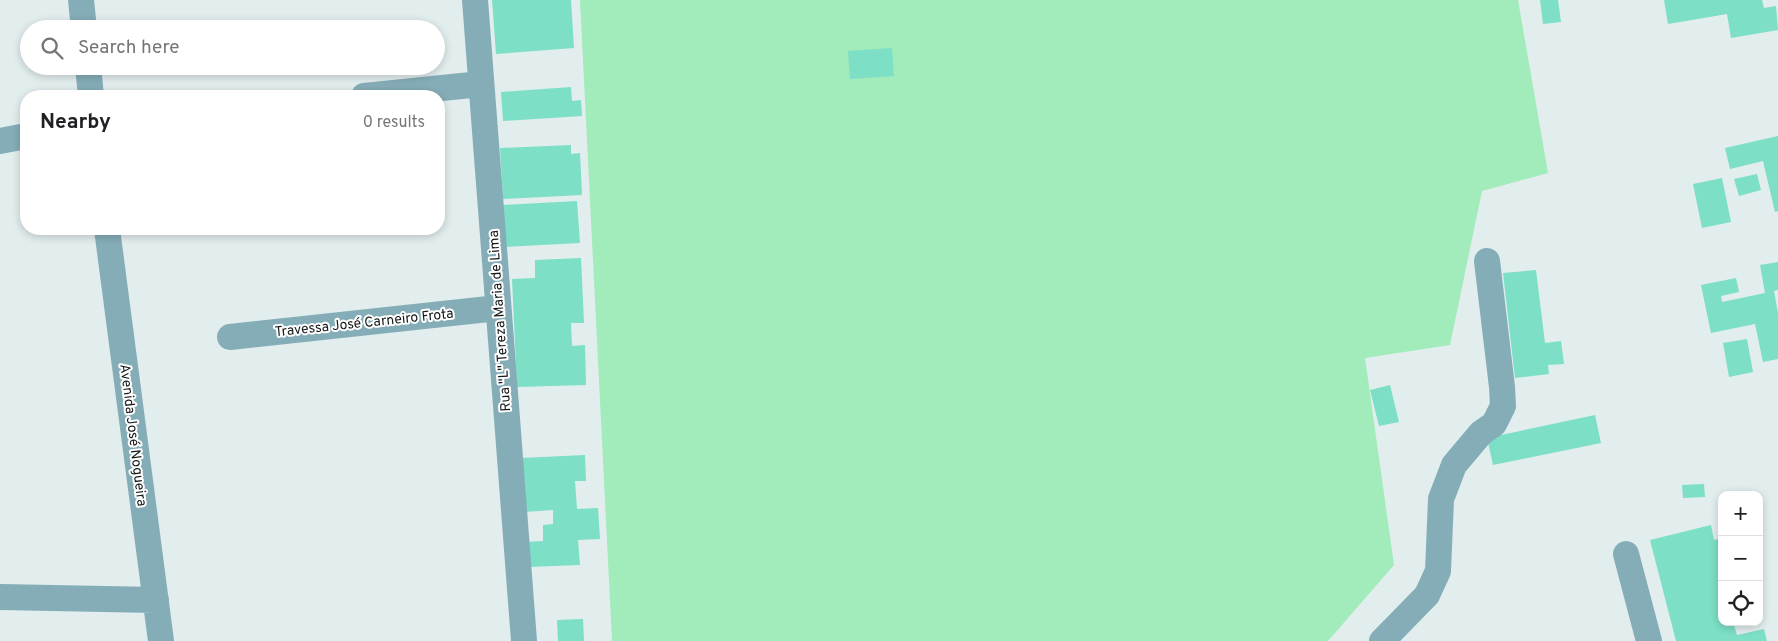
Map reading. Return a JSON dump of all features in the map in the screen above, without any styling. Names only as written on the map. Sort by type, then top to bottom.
[{"type":"street","points":[[81,0],[83,20]]},
{"type":"street","name":"Rua \"L\" Tereza Maria de Lima","points":[[475,0],[524,641]]},
{"type":"street","points":[[89,75],[90,90]]},
{"type":"street","points":[[422,90],[481,84]]},
{"type":"street","points":[[0,141],[20,137]]},
{"type":"street","name":"Avenida José Nogueira","points":[[108,235],[161,641]]},
{"type":"street","points":[[1382,641],[1427,594],[1438,571],[1441,499],[1454,465],[1480,433],[1494,424],[1503,406],[1487,261]]},
{"type":"street","name":"Travessa José Carneiro Frota","points":[[230,337],[498,308]]},
{"type":"street","points":[[1626,554],[1649,641]]},
{"type":"street","points":[[0,597],[156,600]]},
{"type":"green space","points":[[580,0],[1518,0],[1548,173],[1482,191],[1450,345],[1365,358],[1394,565],[1328,641],[612,641]]},
{"type":"building","points":[[492,0],[571,0],[574,48],[496,54]]},
{"type":"building","points":[[1540,0],[1558,0],[1561,22],[1543,24]]},
{"type":"building","points":[[1664,0],[1762,0],[1764,8],[1776,6],[1778,30],[1731,38],[1727,14],[1668,24]]},
{"type":"building","points":[[892,48],[894,76],[850,79],[848,51]]},
{"type":"building","points":[[571,87],[572,101],[581,100],[582,116],[503,121],[501,92]]},
{"type":"building","points":[[1778,136],[1778,211],[1775,212],[1763,161],[1730,169],[1725,148]]},
{"type":"building","points":[[571,145],[571,154],[580,153],[582,195],[503,199],[500,148]]},
{"type":"building","points":[[1757,174],[1761,190],[1739,196],[1734,179]]},
{"type":"building","points":[[1722,178],[1731,222],[1702,228],[1693,184]]},
{"type":"building","points":[[577,201],[580,243],[505,247],[503,205]]},
{"type":"building","points":[[581,258],[584,323],[571,323],[572,346],[585,345],[586,385],[517,387],[512,279],[535,278],[535,260]]},
{"type":"building","points":[[1778,262],[1778,290],[1774,291],[1778,313],[1778,359],[1763,362],[1755,324],[1711,333],[1701,285],[1736,278],[1739,292],[1721,296],[1722,302],[1765,293],[1760,265]]},
{"type":"building","points":[[1536,270],[1545,343],[1561,341],[1564,364],[1548,365],[1549,374],[1515,378],[1503,273]]},
{"type":"building","points":[[1747,339],[1753,372],[1729,377],[1723,343]]},
{"type":"building","points":[[1390,385],[1399,422],[1379,426],[1370,390]]},
{"type":"building","points":[[1595,415],[1601,443],[1493,465],[1487,438]]},
{"type":"building","points":[[585,455],[586,481],[575,481],[577,509],[598,508],[600,539],[578,540],[580,565],[527,567],[525,542],[543,541],[543,525],[553,524],[553,510],[524,512],[521,458]]},
{"type":"building","points":[[1704,484],[1705,497],[1683,498],[1682,485]]},
{"type":"building","points":[[1711,525],[1714,540],[1718,539],[1718,626],[1734,626],[1737,635],[1764,629],[1767,641],[1676,641],[1650,540]]},
{"type":"building","points":[[583,619],[584,641],[558,641],[557,620]]}]
